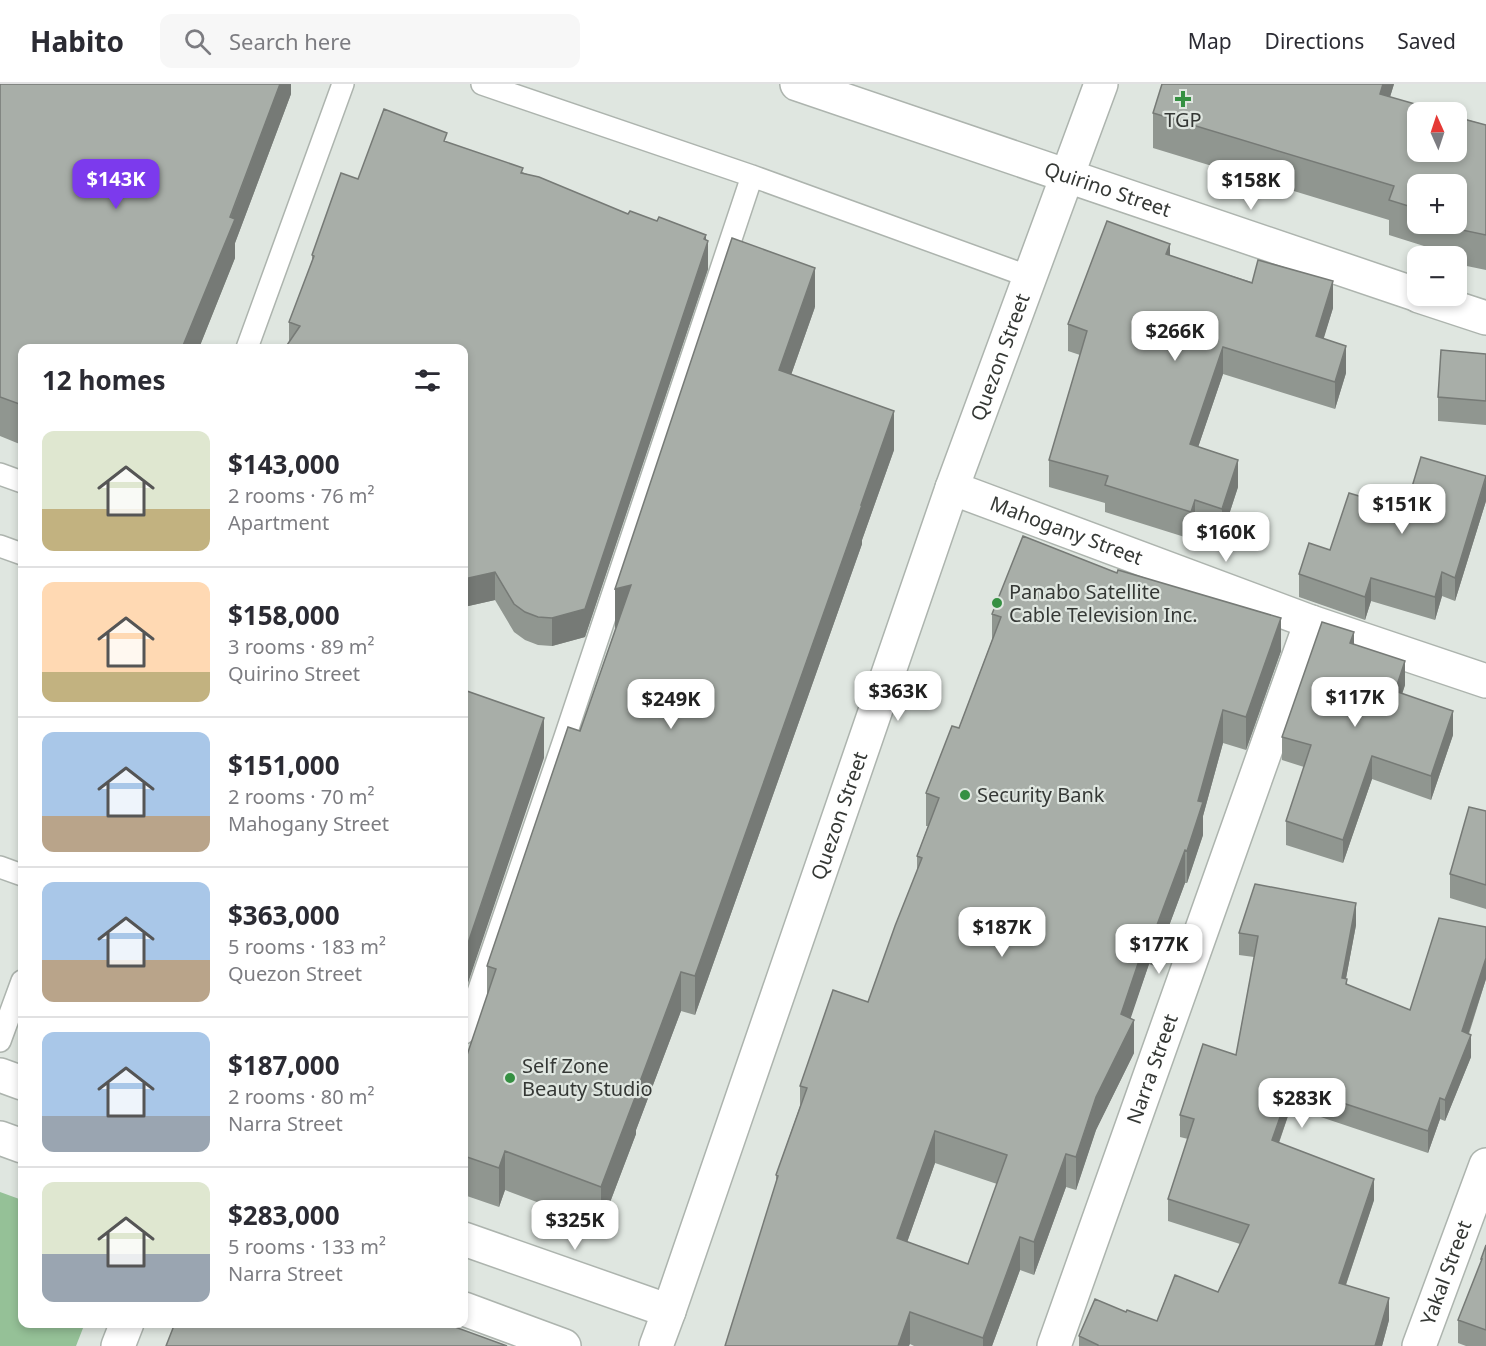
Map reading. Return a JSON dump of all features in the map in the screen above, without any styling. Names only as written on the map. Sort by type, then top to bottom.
[{"type":"street","name":"Quirino Street","points":[[797,84],[1407,291]]},
{"type":"street","name":"Quezon Street","points":[[656,1346],[952,488],[1101,84]]},
{"type":"street","name":"Quirino Street","points":[[1451,306],[1486,318]]},
{"type":"street","name":"Mahogany Street","points":[[952,488],[1311,622],[1486,681]]},
{"type":"street","name":"Narra Street","points":[[1054,1346],[1311,622]]},
{"type":"street","points":[[0,1075],[18,1082]]},
{"type":"street","points":[[0,1138],[18,1145]]},
{"type":"street","name":"Yakal Street","points":[[1419,1346],[1486,1165]]},
{"type":"street","points":[[468,1240],[669,1311]]},
{"type":"street","points":[[468,1310],[564,1346]]},
{"type":"street","points":[[118,1346],[125,1328]]},
{"type":"lane","points":[[248,344],[343,84]]},
{"type":"lane","points":[[482,84],[753,176],[1030,277]]},
{"type":"lane","points":[[468,1021],[753,176]]},
{"type":"lane","points":[[0,474],[18,481]]},
{"type":"lane","points":[[0,546],[18,553]]},
{"type":"lane","points":[[545,728],[565,737]]},
{"type":"lane","points":[[0,867],[18,874]]},
{"type":"lane","points":[[0,1041],[18,992]]},
{"type":"green space","points":[[0,1192],[18,1199],[18,1328],[83,1328],[76,1346],[0,1346]]},
{"type":"building","points":[[0,84],[280,84],[230,217],[235,219],[184,344],[18,344],[18,404],[0,397]]},
{"type":"building","points":[[1162,84],[1383,84],[1380,94],[1408,102],[1407,162],[1467,162],[1467,120],[1486,125],[1486,235],[1467,231],[1467,174],[1407,174],[1407,206],[1389,200],[1394,186],[1153,113]]},
{"type":"building","points":[[384,109],[447,133],[444,141],[523,168],[521,173],[539,177],[628,214],[630,211],[657,221],[659,217],[706,235],[704,239],[708,241],[585,609],[552,618],[538,617],[514,604],[495,572],[468,578],[468,344],[288,344],[300,326],[289,322],[314,256],[312,255],[341,173],[358,179]]},
{"type":"building","points":[[1107,221],[1170,244],[1166,254],[1252,283],[1258,260],[1333,281],[1316,336],[1346,346],[1335,382],[1223,347],[1190,444],[1238,460],[1222,509],[1195,500],[1191,512],[1105,485],[1108,476],[1049,460],[1087,331],[1068,324]]},
{"type":"building","points":[[732,238],[815,268],[779,370],[894,411],[695,976],[681,972],[601,1187],[505,1151],[499,1168],[468,1157],[468,1052],[496,969],[487,966],[568,727],[580,731],[631,585],[615,589]]},
{"type":"building","points":[[1441,350],[1486,354],[1486,401],[1438,397]]},
{"type":"building","points":[[1421,457],[1486,476],[1455,578],[1442,572],[1435,597],[1371,578],[1365,597],[1299,574],[1309,543],[1330,550],[1349,493],[1405,510]]},
{"type":"building","points":[[1023,536],[1117,573],[1118,570],[1281,618],[1246,717],[1223,710],[1198,801],[1203,802],[1187,851],[1185,850],[1154,933],[1149,931],[1121,1014],[1134,1020],[1096,1097],[1076,1157],[1066,1154],[1034,1242],[1020,1237],[983,1338],[910,1312],[898,1346],[725,1346],[778,1176],[776,1175],[807,1088],[800,1086],[833,990],[868,1002],[922,858],[917,856],[939,798],[926,793],[952,726],[959,728],[1001,617],[992,614]],"holes":[[[935,1131],[1007,1155],[968,1264],[897,1238]]]},
{"type":"building","points":[[1322,622],[1354,632],[1350,643],[1405,661],[1395,691],[1453,711],[1431,776],[1372,756],[1343,840],[1286,821],[1311,745],[1282,737]]},
{"type":"building","points":[[468,691],[544,718],[468,943]]},
{"type":"building","points":[[1469,807],[1486,811],[1486,885],[1450,874]]},
{"type":"building","points":[[1255,884],[1356,903],[1342,978],[1347,979],[1346,984],[1410,1010],[1439,918],[1486,927],[1486,958],[1462,1031],[1471,1035],[1445,1100],[1440,1098],[1428,1131],[1291,1086],[1272,1140],[1374,1179],[1339,1283],[1389,1298],[1375,1346],[1098,1346],[1079,1336],[1095,1299],[1126,1312],[1127,1310],[1157,1321],[1175,1275],[1218,1292],[1249,1225],[1168,1199],[1194,1119],[1180,1115],[1203,1044],[1236,1055],[1258,936],[1239,933]]},
{"type":"building","points":[[1486,1245],[1486,1330],[1458,1320]]},
{"type":"building","points":[[173,1328],[458,1328],[507,1346],[166,1346]]},
{"type":"place","name":"TGP","points":[[1183,99]]},
{"type":"place","name":"Panabo Satellite Cable Television Inc.","points":[[997,603]]},
{"type":"place","name":"Security Bank","points":[[965,795]]},
{"type":"place","name":"Self Zone Beauty Studio","points":[[510,1078]]}]
